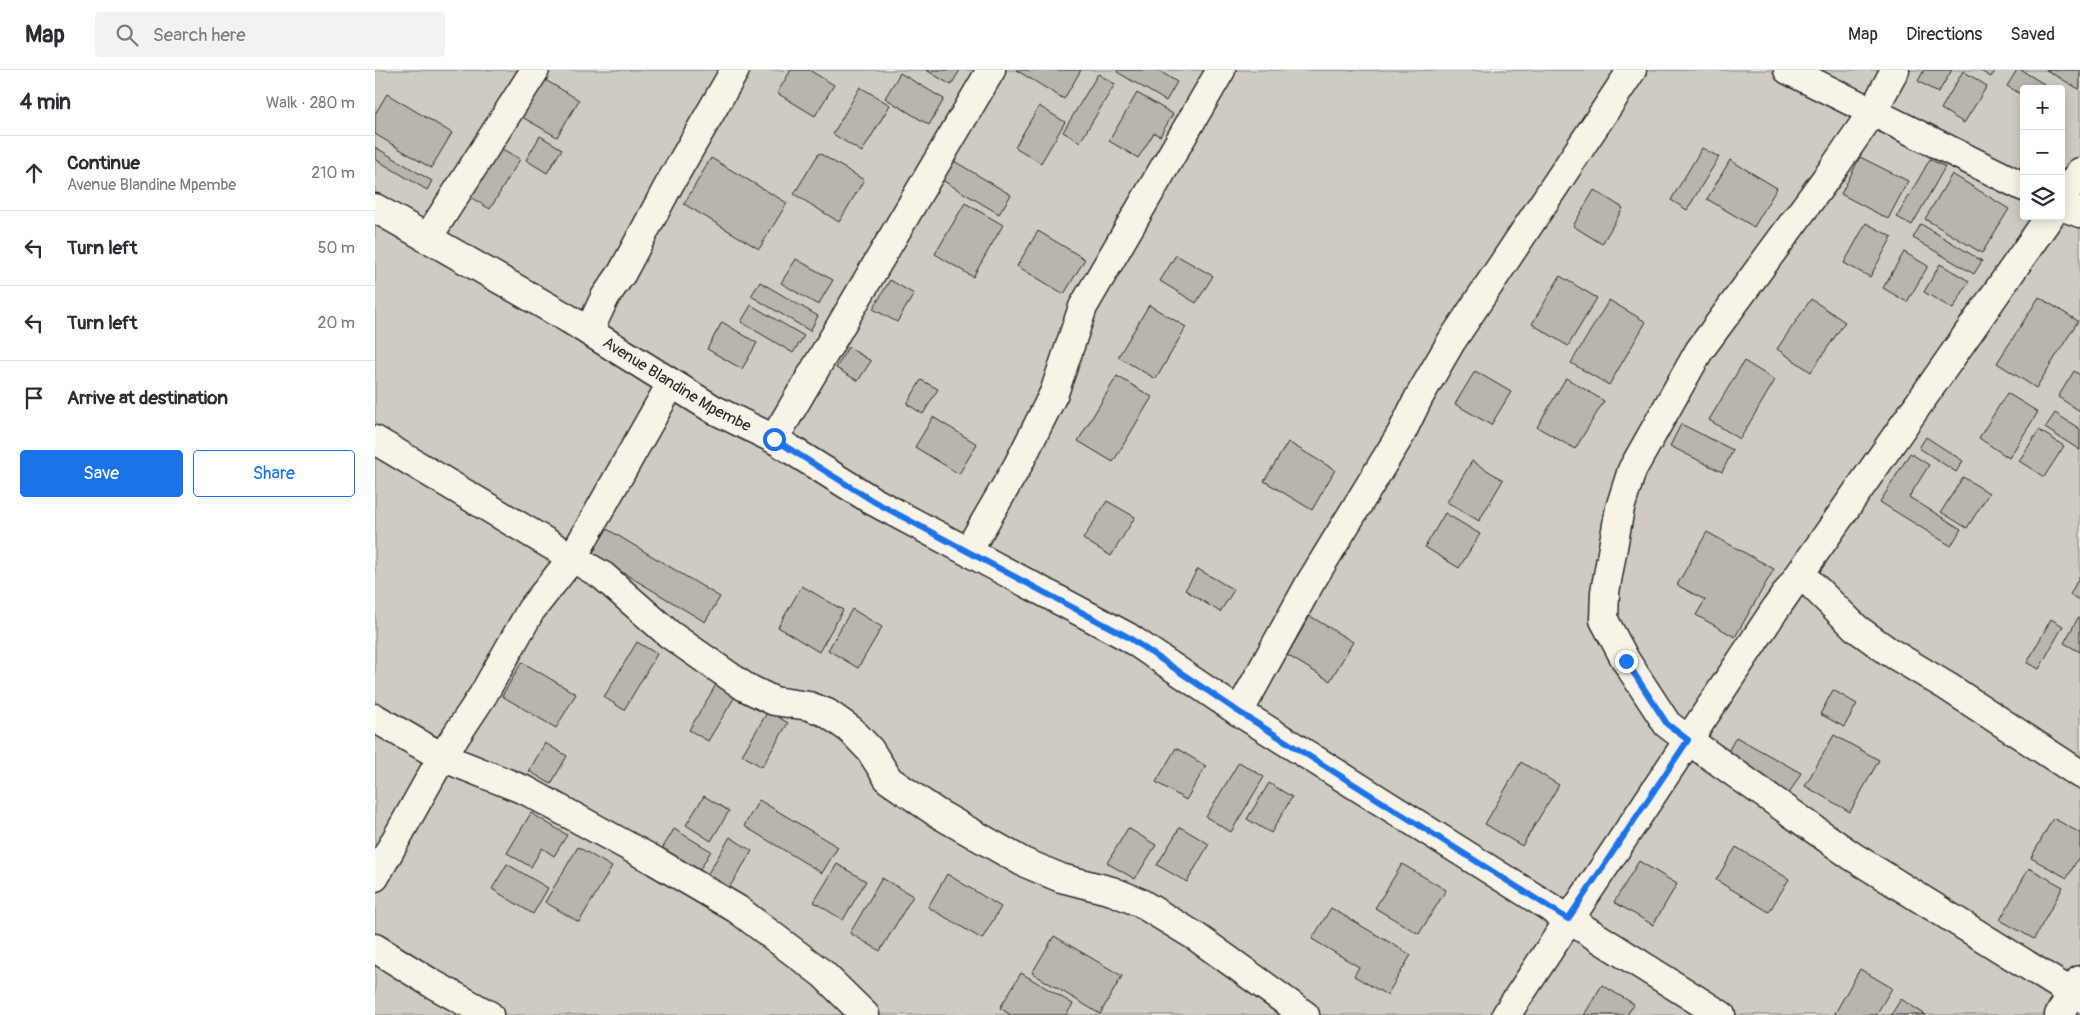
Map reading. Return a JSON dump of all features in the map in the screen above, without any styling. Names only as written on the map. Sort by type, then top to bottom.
[{"type":"street","points":[[427,239],[535,70]]},
{"type":"street","points":[[589,331],[605,297],[622,273],[735,70]]},
{"type":"street","points":[[774,439],[991,70]]},
{"type":"street","points":[[967,551],[1018,465],[1054,393],[1083,306],[1221,70]]},
{"type":"street","points":[[1239,712],[1310,583],[1401,434],[1419,397],[1451,342],[1632,70]]},
{"type":"street","points":[[1788,70],[1809,76],[1897,126],[2020,185]]},
{"type":"street","points":[[1895,70],[1873,111],[1699,351],[1632,470],[1623,499],[1605,592],[1603,620],[1626,661],[1667,724],[1852,856],[2073,996]]},
{"type":"street","points":[[2065,193],[2080,172]]},
{"type":"street","points":[[2065,207],[2080,213]]},
{"type":"street","name":"Avenue Blandine Mpembe","points":[[375,208],[589,331],[713,409],[774,439],[873,501],[1128,637],[1239,712],[1721,1015]]},
{"type":"street","points":[[1506,1015],[1568,919],[1801,574],[2047,220]]},
{"type":"street","points":[[375,877],[441,757],[483,695],[531,610],[573,557],[671,384]]},
{"type":"street","points":[[375,440],[603,576],[669,634],[745,687],[774,700],[809,706],[827,713],[851,730],[870,750],[889,780],[929,808],[1023,862],[1061,878],[1112,891],[1139,902],[1195,936],[1305,1015]]},
{"type":"street","points":[[1801,574],[1856,628],[1888,651],[1948,687],[2080,774]]},
{"type":"street","points":[[375,718],[441,757],[527,791],[655,861],[737,909],[823,974],[865,1015]]},
{"type":"street","points":[[375,948],[431,983],[489,1015]]},
{"type":"shaded area","points":[[375,70],[2080,70],[2080,1015],[375,1015]]},
{"type":"building","points":[[791,70],[809,70],[834,85],[815,116],[777,93]]},
{"type":"building","points":[[926,70],[960,70],[951,85]]},
{"type":"building","points":[[1016,70],[1081,70],[1064,99]]},
{"type":"building","points":[[1118,70],[1158,70],[1177,82],[1166,101],[1117,72]]},
{"type":"building","points":[[1924,70],[1952,70],[1938,93],[1918,81]]},
{"type":"building","points":[[1979,70],[1996,70],[1991,77]]},
{"type":"building","points":[[2017,70],[2021,70],[2044,84],[2020,85],[2020,94],[2007,86]]},
{"type":"building","points":[[2046,70],[2080,70],[2079,89]]},
{"type":"building","points":[[1963,71],[1987,86],[1964,123],[1941,109]]},
{"type":"building","points":[[900,73],[944,99],[929,125],[885,98]]},
{"type":"building","points":[[1098,74],[1115,84],[1080,142],[1063,132]]},
{"type":"building","points":[[537,75],[579,100],[557,137],[515,113]]},
{"type":"building","points":[[860,87],[890,105],[862,152],[833,134]]},
{"type":"building","points":[[1137,93],[1173,114],[1160,136],[1154,133],[1138,158],[1109,141]]},
{"type":"building","points":[[387,94],[452,133],[431,168],[375,134],[375,114]]},
{"type":"building","points":[[1039,106],[1065,122],[1041,163],[1015,147]]},
{"type":"building","points":[[540,136],[562,149],[547,173],[526,160]]},
{"type":"building","points":[[495,145],[520,159],[490,209],[465,194]]},
{"type":"building","points":[[375,147],[432,181],[427,190],[375,159]]},
{"type":"building","points":[[1702,148],[1719,157],[1687,210],[1671,200]]},
{"type":"building","points":[[819,153],[864,180],[839,222],[794,194]]},
{"type":"building","points":[[1860,157],[1908,181],[1888,219],[1841,194]]},
{"type":"building","points":[[711,158],[787,203],[759,249],[684,204]]},
{"type":"building","points":[[1930,159],[1945,167],[1912,225],[1897,217]]},
{"type":"building","points":[[1730,160],[1777,188],[1754,227],[1707,199]]},
{"type":"building","points":[[954,161],[1011,195],[999,214],[942,180]]},
{"type":"building","points":[[1952,174],[2009,209],[1982,253],[1925,219]]},
{"type":"building","points":[[1594,190],[1623,208],[1602,244],[1573,226]]},
{"type":"building","points":[[965,203],[1003,225],[973,277],[935,254]]},
{"type":"building","points":[[1866,223],[1892,237],[1870,277],[1844,263]]},
{"type":"building","points":[[1921,224],[1982,261],[1974,274],[1913,238]]},
{"type":"building","points":[[1038,231],[1085,259],[1064,294],[1017,266]]},
{"type":"building","points":[[1904,252],[1928,266],[1907,302],[1883,288]]},
{"type":"building","points":[[1176,255],[1213,276],[1196,303],[1160,281]]},
{"type":"building","points":[[796,259],[833,280],[818,305],[781,283]]},
{"type":"building","points":[[1940,264],[1969,281],[1953,309],[1924,292]]},
{"type":"building","points":[[1560,276],[1597,298],[1568,346],[1532,324]]},
{"type":"building","points":[[890,280],[914,294],[897,322],[873,309]]},
{"type":"building","points":[[760,282],[818,316],[810,331],[751,296]]},
{"type":"building","points":[[2039,297],[2078,321],[2036,388],[1997,363]]},
{"type":"building","points":[[1811,299],[1845,322],[1811,372],[1777,349]]},
{"type":"building","points":[[1609,300],[1646,322],[1609,385],[1571,363]]},
{"type":"building","points":[[751,305],[804,336],[793,353],[741,322]]},
{"type":"building","points":[[1149,305],[1186,327],[1156,379],[1118,357]]},
{"type":"building","points":[[722,322],[757,343],[742,369],[707,349]]},
{"type":"building","points":[[848,347],[871,361],[858,381],[836,368]]},
{"type":"building","points":[[1744,361],[1775,380],[1740,439],[1709,420]]},
{"type":"building","points":[[1475,371],[1511,392],[1491,425],[1455,404]]},
{"type":"building","points":[[2074,371],[2080,375],[2080,411],[2058,397]]},
{"type":"building","points":[[1117,376],[1152,397],[1113,462],[1078,441]]},
{"type":"building","points":[[1566,378],[1604,401],[1575,449],[1537,427]]},
{"type":"building","points":[[921,380],[938,389],[923,414],[907,404]]},
{"type":"building","points":[[2007,393],[2038,412],[2009,458],[1979,438]]},
{"type":"building","points":[[2055,413],[2080,429],[2080,450],[2045,428]]},
{"type":"building","points":[[933,417],[977,444],[959,474],[915,447]]},
{"type":"building","points":[[1681,424],[1733,450],[1722,472],[1670,446]]},
{"type":"building","points":[[2039,430],[2064,446],[2044,477],[2019,461]]},
{"type":"building","points":[[1926,437],[1963,461],[1956,472],[1919,448]]},
{"type":"building","points":[[1288,442],[1335,470],[1312,510],[1264,481]]},
{"type":"building","points":[[1910,453],[1929,465],[1909,497],[1961,529],[1951,546],[1880,502]]},
{"type":"building","points":[[1472,461],[1503,480],[1479,521],[1447,502]]},
{"type":"building","points":[[1963,477],[1989,493],[1967,528],[1941,512]]},
{"type":"building","points":[[1107,501],[1135,517],[1111,556],[1083,539]]},
{"type":"building","points":[[1445,513],[1480,534],[1459,568],[1425,547]]},
{"type":"building","points":[[607,529],[720,597],[705,622],[592,554]]},
{"type":"building","points":[[1707,532],[1774,569],[1735,637],[1696,615],[1705,600],[1677,585]]},
{"type":"building","points":[[1198,569],[1234,590],[1220,612],[1185,590]]},
{"type":"building","points":[[2080,575],[2080,600],[2070,595]]},
{"type":"building","points":[[802,586],[843,610],[819,652],[778,627]]},
{"type":"building","points":[[852,609],[882,627],[858,668],[828,650]]},
{"type":"building","points":[[1310,616],[1353,642],[1330,681],[1287,655]]},
{"type":"building","points":[[2078,618],[2080,619],[2080,652],[2064,643]]},
{"type":"building","points":[[2051,619],[2063,626],[2039,669],[2027,663]]},
{"type":"building","points":[[637,642],[657,654],[624,710],[604,697]]},
{"type":"building","points":[[522,662],[576,694],[556,728],[502,696]]},
{"type":"building","points":[[720,678],[739,690],[708,741],[689,730]]},
{"type":"building","points":[[1833,690],[1857,704],[1844,727],[1820,714]]},
{"type":"building","points":[[768,711],[788,723],[762,767],[742,755]]},
{"type":"building","points":[[1834,735],[1879,760],[1850,812],[1805,786]]},
{"type":"building","points":[[1736,737],[1801,773],[1789,794],[1725,757]]},
{"type":"building","points":[[545,743],[567,756],[551,784],[529,771]]},
{"type":"building","points":[[1176,748],[1206,766],[1186,800],[1156,782]]},
{"type":"building","points":[[1239,762],[1264,777],[1231,832],[1206,817]]},
{"type":"building","points":[[1521,762],[1559,785],[1522,846],[1485,824]]},
{"type":"building","points":[[1269,783],[1292,797],[1271,833],[1247,819]]},
{"type":"building","points":[[704,796],[729,811],[711,841],[686,825]]},
{"type":"building","points":[[759,800],[838,847],[822,873],[744,826]]},
{"type":"building","points":[[531,813],[567,835],[554,856],[542,848],[531,867],[507,853]]},
{"type":"building","points":[[2053,818],[2080,833],[2080,855],[2067,878],[2031,858]]},
{"type":"building","points":[[1180,827],[1209,844],[1187,882],[1157,865]]},
{"type":"building","points":[[1128,828],[1156,845],[1135,879],[1107,863]]},
{"type":"building","points":[[674,829],[711,851],[699,871],[662,849]]},
{"type":"building","points":[[730,837],[752,851],[729,888],[707,875]]},
{"type":"building","points":[[578,847],[612,867],[579,922],[545,902]]},
{"type":"building","points":[[1736,847],[1789,879],[1769,912],[1716,880]]},
{"type":"building","points":[[1639,861],[1677,884],[1653,925],[1614,902]]},
{"type":"building","points":[[507,864],[548,888],[533,914],[492,889]]},
{"type":"building","points":[[837,864],[866,881],[843,920],[814,902]]},
{"type":"building","points":[[1402,864],[1446,890],[1419,934],[1375,908]]},
{"type":"building","points":[[2029,868],[2063,887],[2034,939],[2000,920]]},
{"type":"building","points":[[947,874],[1001,907],[982,939],[928,907]]},
{"type":"building","points":[[882,878],[913,896],[880,951],[850,933]]},
{"type":"building","points":[[1331,908],[1411,955],[1387,995],[1354,976],[1359,967],[1312,939]]},
{"type":"building","points":[[1054,936],[1122,976],[1100,1014],[1032,973]]},
{"type":"building","points":[[1860,969],[1892,988],[1876,1015],[1834,1015]]},
{"type":"building","points":[[1021,973],[1073,1004],[1066,1015],[1011,1015],[1000,1008]]},
{"type":"building","points":[[1602,985],[1634,1004],[1627,1015],[1584,1015]]},
{"type":"building","points":[[1901,999],[1926,1015],[1891,1015]]},
{"type":"route","points":[[774,439],[873,501],[1128,637],[1239,712],[1568,919],[1688,740],[1667,724],[1626,661]]}]
